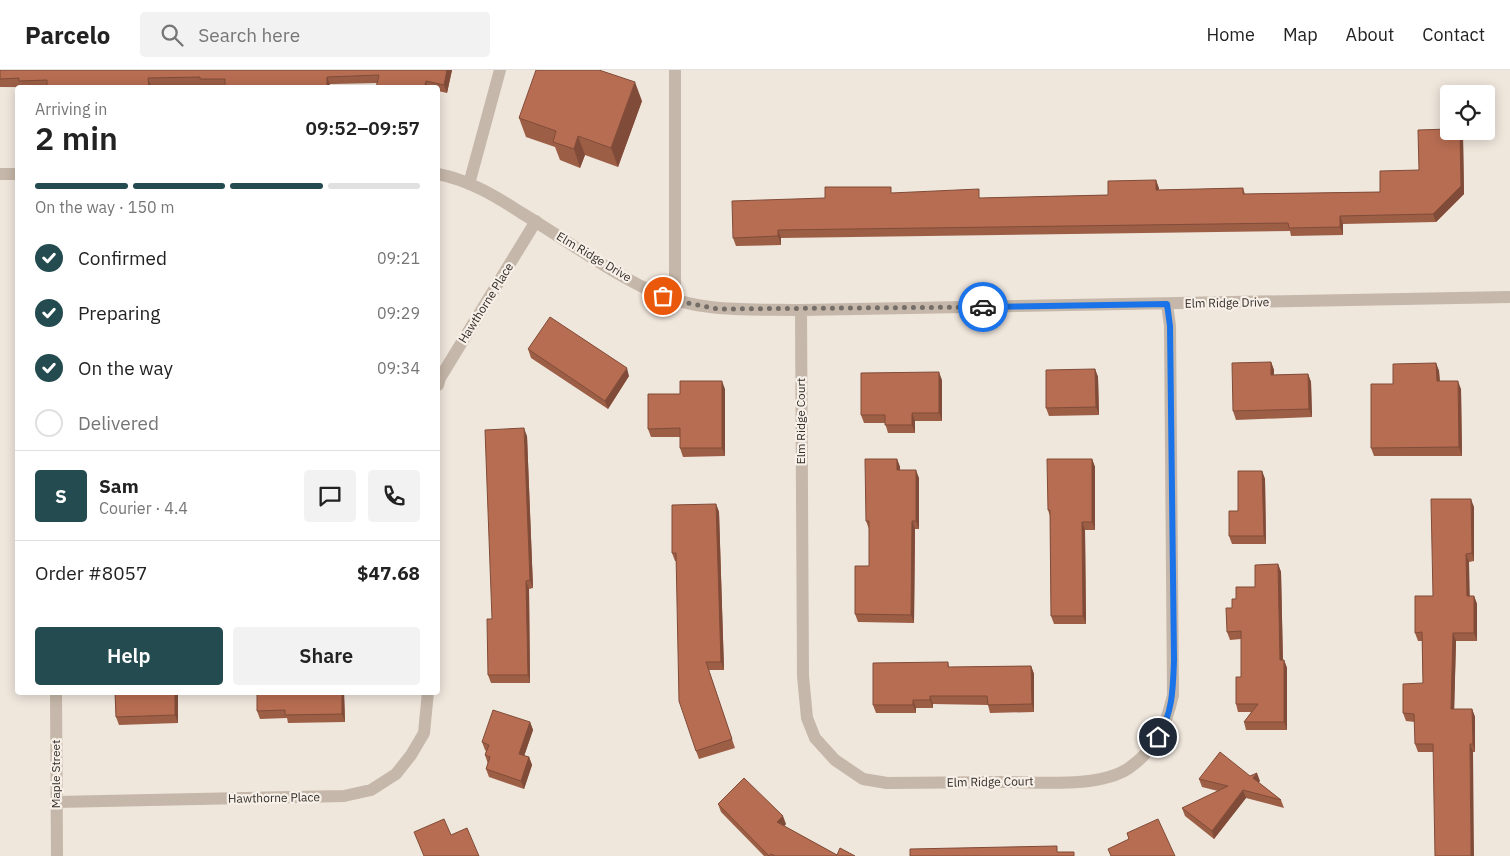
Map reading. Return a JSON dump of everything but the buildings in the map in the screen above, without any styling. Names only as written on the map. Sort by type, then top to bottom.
[{"type":"street","points":[[469,184],[500,70]]},
{"type":"street","points":[[674,70],[675,300]]},
{"type":"street","points":[[0,174],[15,174]]},
{"type":"street","name":"Elm Ridge Drive","points":[[440,175],[484,189],[606,266],[651,291],[675,300],[718,309],[800,310],[1510,297]]},
{"type":"street","name":"Hawthorne Place","points":[[440,378],[536,222]]},
{"type":"street","name":"Elm Ridge Court","points":[[800,310],[803,676],[807,718],[816,738],[835,760],[863,779],[887,783],[1079,781],[1114,776],[1129,768],[1150,750],[1167,724],[1173,695],[1170,326],[1167,304]]},
{"type":"street","name":"Maple Street","points":[[56,695],[57,856]]},
{"type":"street","name":"Hawthorne Place","points":[[56,802],[344,796],[371,790],[396,774],[420,740],[424,733],[428,695]]},
{"type":"way so far","points":[[663,296],[718,309],[800,310],[983,307]]},
{"type":"route","points":[[983,307],[1167,304],[1170,326],[1174,660],[1173,695],[1167,724],[1158,737]]}]
